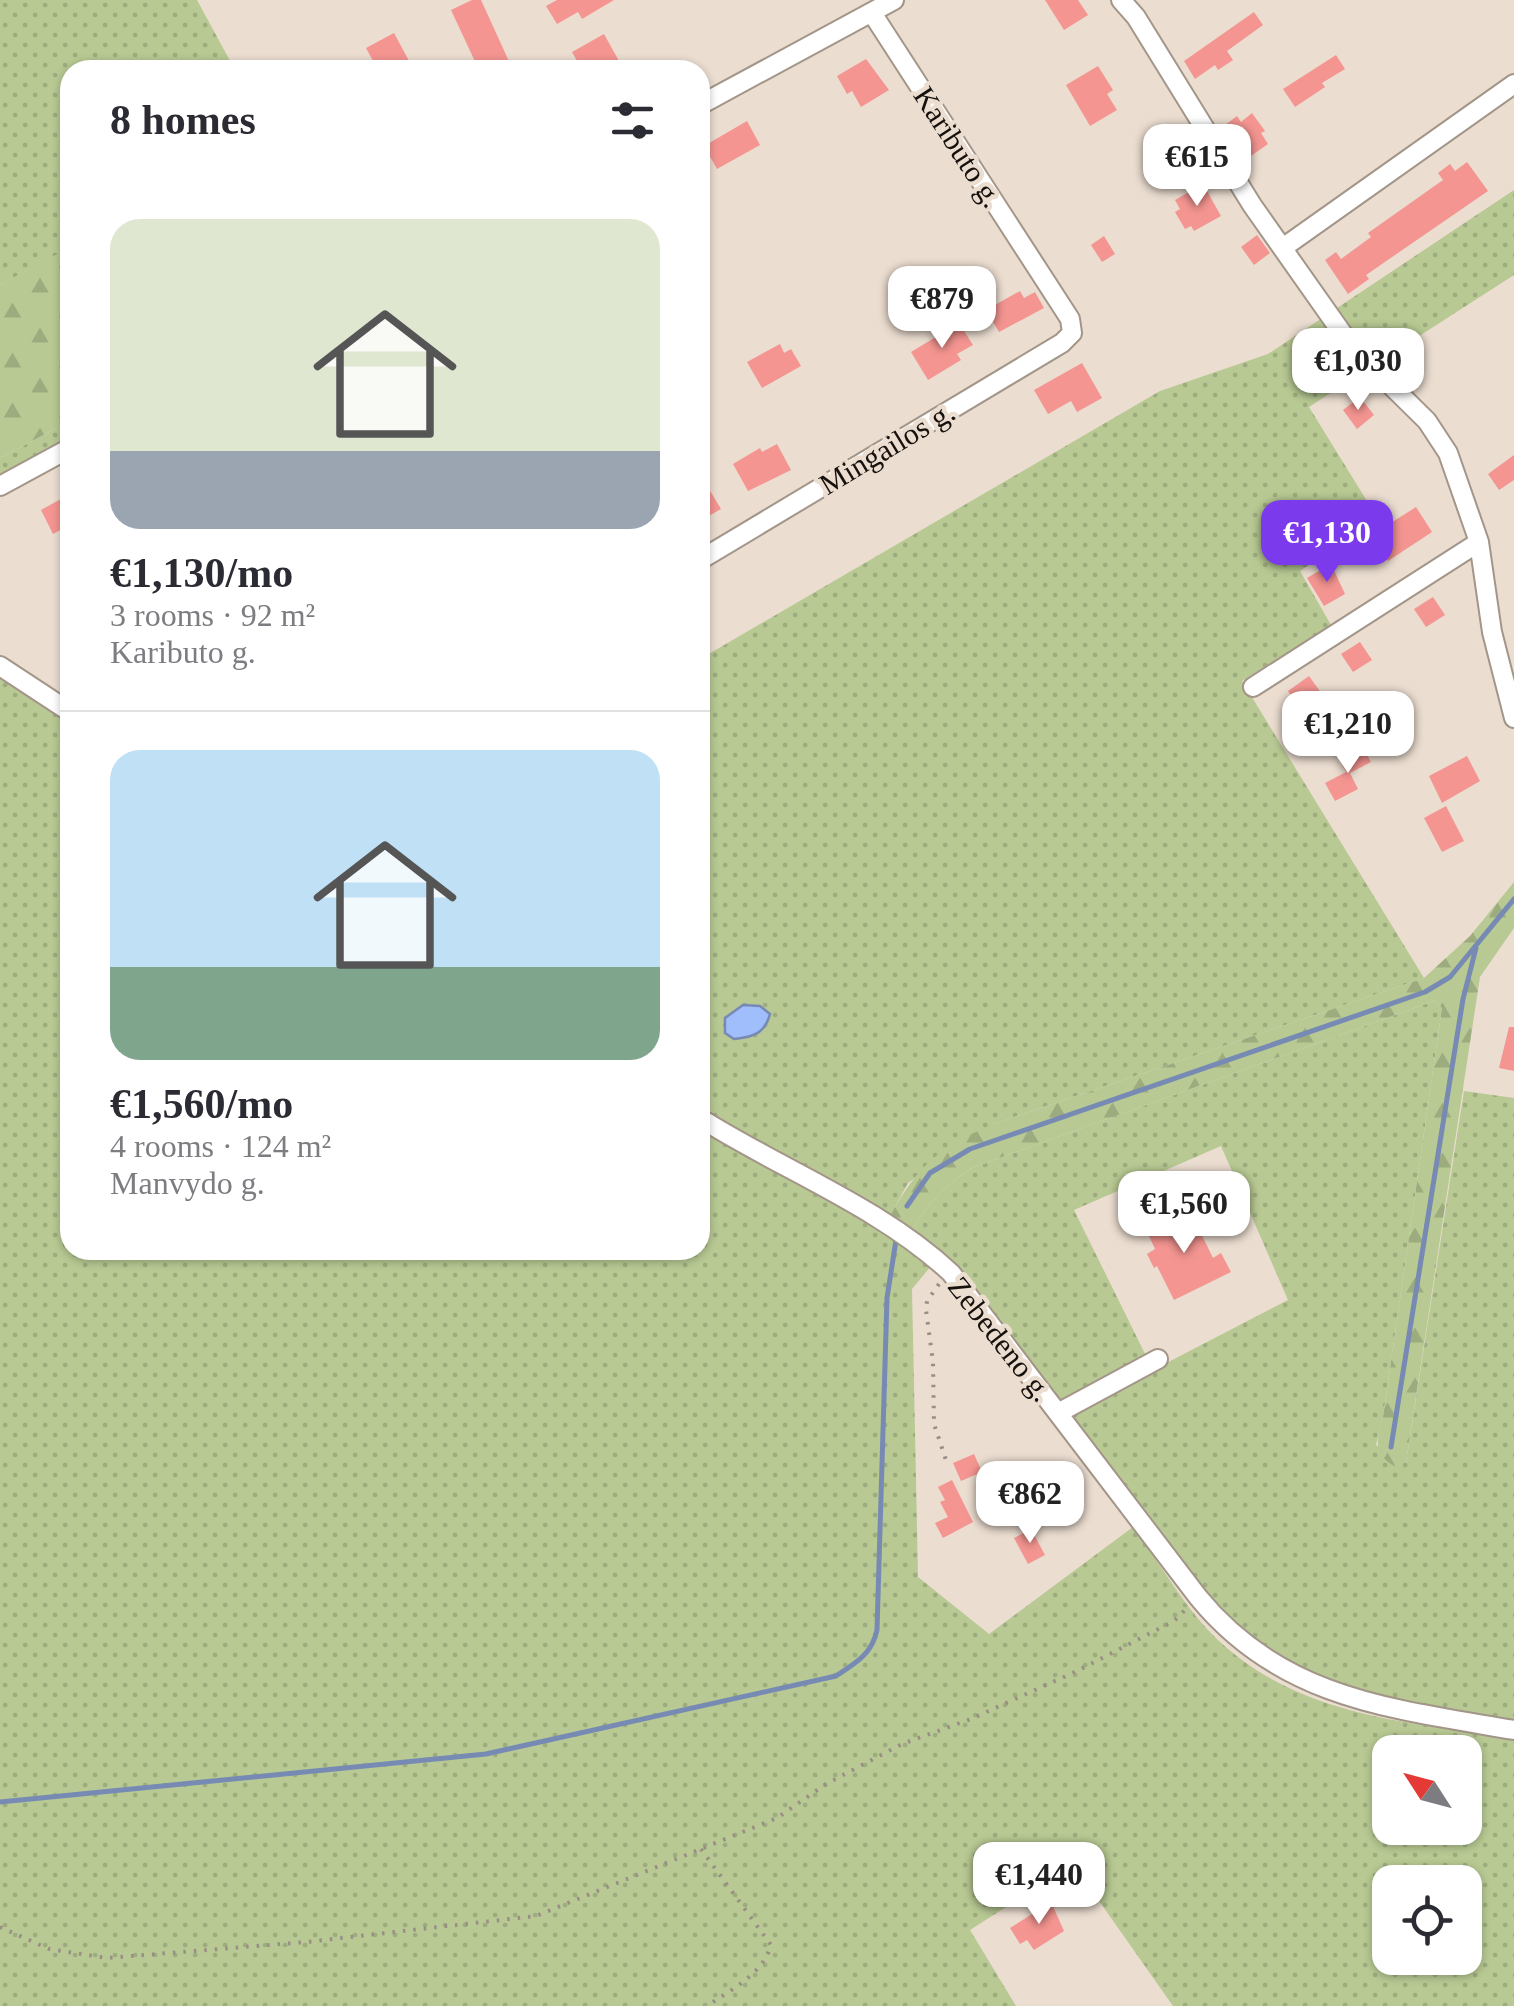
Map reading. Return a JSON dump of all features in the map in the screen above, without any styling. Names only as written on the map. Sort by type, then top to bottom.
[{"type":"street","points":[[710,100],[894,0]]},
{"type":"street","points":[[1121,0],[1136,17],[1252,205],[1352,347],[1426,422],[1448,454],[1478,542],[1492,632],[1514,718]]},
{"type":"street","name":"Kaributo g.","points":[[872,14],[1070,319],[1072,332]]},
{"type":"street","points":[[1284,247],[1514,84]]},
{"type":"street","name":"Mingailos g.","points":[[710,554],[1062,343],[1072,332]]},
{"type":"street","points":[[0,486],[60,453]]},
{"type":"street","points":[[1254,687],[1478,542]]},
{"type":"street","points":[[0,666],[60,705]]},
{"type":"street","name":"Zebedeno g.","points":[[710,1124],[876,1218],[929,1252],[951,1273],[1198,1596],[1240,1640],[1314,1686],[1378,1707],[1514,1730]]},
{"type":"street","points":[[1058,1413],[1158,1359]]},
{"type":"path","points":[[947,1463],[934,1424],[933,1362],[926,1310],[930,1295],[951,1273]]},
{"type":"path","points":[[0,1926],[49,1949],[107,1958],[306,1942],[536,1916],[777,1818],[826,1784],[902,1744],[971,1719],[1077,1672],[1174,1621],[1198,1596]]},
{"type":"path","points":[[701,1848],[772,1945],[766,1961],[708,2006]]},
{"type":"green space","points":[[0,0],[197,0],[230,60],[60,60],[60,253],[0,285]]},
{"type":"green space","points":[[1514,190],[1514,275],[1309,407],[1378,519],[1300,571],[1331,625],[1242,681],[1424,978],[994,1124],[908,1183],[890,1216],[710,1114],[710,653],[1160,391],[1268,354]]},
{"type":"green space","points":[[60,253],[60,426],[0,458],[0,285]]},
{"type":"green space","points":[[60,426],[60,444],[0,476],[0,458]]},
{"type":"green space","points":[[0,675],[60,714],[60,1260],[710,1260],[710,1132],[896,1240],[931,1266],[912,1289],[918,1577],[989,1634],[1133,1527],[1210,1632],[1242,1660],[1276,1681],[1313,1698],[1391,1720],[1514,1737],[1514,2006],[1173,2006],[1073,1864],[970,1930],[1016,2006],[0,2006]]},
{"type":"green space","points":[[1514,882],[1514,928],[1480,977],[1406,1462],[1394,1466],[1387,1461],[1379,1451],[1378,1439],[1442,1008],[1434,1001],[972,1168],[938,1195],[912,1231],[890,1216],[921,1170],[945,1149],[975,1132],[1424,978],[1470,936]]},
{"type":"green space","points":[[1434,1001],[1442,1008],[1376,1445],[1406,1462],[1464,1091],[1514,1098],[1514,1721],[1398,1702],[1302,1673],[1241,1634],[1191,1576],[989,1307],[952,1264],[912,1231],[938,1195],[972,1168]],"holes":[[[1221,1146],[1288,1300],[1153,1370],[1074,1210]]]},
{"type":"water","points":[[743,1005],[760,1006],[770,1014],[758,1033],[734,1039],[725,1033],[725,1018]]},
{"type":"building","points":[[481,0],[508,60],[474,60],[451,10]]},
{"type":"building","points":[[557,0],[614,0],[582,19],[578,12],[557,24],[546,6]]},
{"type":"building","points":[[1045,0],[1078,0],[1088,15],[1064,30]]},
{"type":"building","points":[[1254,12],[1263,25],[1227,51],[1233,60],[1218,70],[1215,65],[1195,79],[1184,61]]},
{"type":"building","points":[[394,33],[409,60],[373,60],[366,48]]},
{"type":"building","points":[[604,34],[618,60],[576,60],[572,52]]},
{"type":"building","points":[[1336,55],[1345,69],[1295,107],[1283,89]]},
{"type":"building","points":[[866,59],[889,90],[861,107],[852,91],[847,94],[837,76]]},
{"type":"building","points":[[1098,66],[1113,90],[1107,94],[1117,110],[1090,126],[1066,85]]},
{"type":"building","points":[[1252,113],[1265,131],[1261,133],[1268,144],[1248,158],[1225,125],[1237,116],[1241,122]]},
{"type":"building","points":[[747,121],[760,145],[717,169],[710,157],[710,143]]},
{"type":"building","points":[[1467,162],[1488,191],[1366,275],[1369,279],[1348,294],[1325,260],[1336,252],[1341,259],[1371,237],[1368,233],[1443,180],[1438,173],[1450,164],[1455,171]]},
{"type":"building","points":[[1203,184],[1221,216],[1194,231],[1191,226],[1185,229],[1175,212],[1180,209],[1175,200]]},
{"type":"building","points":[[1257,235],[1270,253],[1254,265],[1241,247]]},
{"type":"building","points":[[1104,236],[1115,254],[1102,262],[1091,245]]},
{"type":"building","points":[[1020,291],[1024,298],[1035,292],[1044,308],[999,332],[986,310]]},
{"type":"building","points":[[959,323],[973,345],[957,354],[961,360],[928,380],[911,352]]},
{"type":"building","points":[[780,344],[784,353],[791,349],[801,366],[762,388],[747,362]]},
{"type":"building","points":[[1082,363],[1102,398],[1077,412],[1071,401],[1048,414],[1034,390]]},
{"type":"building","points":[[1360,397],[1374,415],[1357,429],[1343,410]]},
{"type":"building","points":[[777,444],[791,470],[748,491],[733,464],[760,448],[762,452]]},
{"type":"building","points":[[1514,455],[1514,480],[1499,490],[1488,474]]},
{"type":"building","points":[[710,491],[721,509],[710,515]]},
{"type":"building","points":[[60,500],[60,530],[53,534],[41,510]]},
{"type":"building","points":[[1416,507],[1432,532],[1388,561],[1372,535]]},
{"type":"building","points":[[1331,564],[1345,594],[1324,606],[1307,578]]},
{"type":"building","points":[[1433,597],[1445,615],[1426,627],[1414,609]]},
{"type":"building","points":[[1360,642],[1372,660],[1353,672],[1341,654]]},
{"type":"building","points":[[1309,676],[1344,725],[1324,740],[1309,719],[1306,722],[1288,691]]},
{"type":"building","points":[[1383,702],[1396,724],[1384,731],[1371,709]]},
{"type":"building","points":[[1364,749],[1371,762],[1350,773],[1358,789],[1335,801],[1325,783],[1346,772],[1340,761]]},
{"type":"building","points":[[1467,756],[1480,781],[1442,803],[1429,776]]},
{"type":"building","points":[[1446,806],[1464,841],[1442,852],[1424,818]]},
{"type":"building","points":[[1509,1027],[1514,1027],[1514,1071],[1499,1068]]},
{"type":"building","points":[[1190,1211],[1213,1258],[1221,1253],[1231,1272],[1174,1300],[1147,1254],[1155,1249],[1147,1232]]},
{"type":"building","points":[[974,1454],[982,1472],[961,1481],[953,1463]]},
{"type":"building","points":[[952,1480],[973,1522],[943,1538],[935,1523],[948,1517],[938,1487]]},
{"type":"building","points":[[1031,1529],[1045,1555],[1028,1564],[1014,1538]]},
{"type":"building","points":[[1051,1902],[1064,1931],[1034,1950],[1027,1940],[1020,1944],[1010,1928]]},
{"type":"waterway","points":[[907,1206],[930,1173],[970,1149],[1425,992],[1450,977],[1514,899]]},
{"type":"waterway","points":[[1391,1447],[1463,999],[1476,948]]},
{"type":"waterway","points":[[0,1802],[486,1754],[836,1676],[867,1652],[877,1630],[887,1298],[896,1240]]}]
